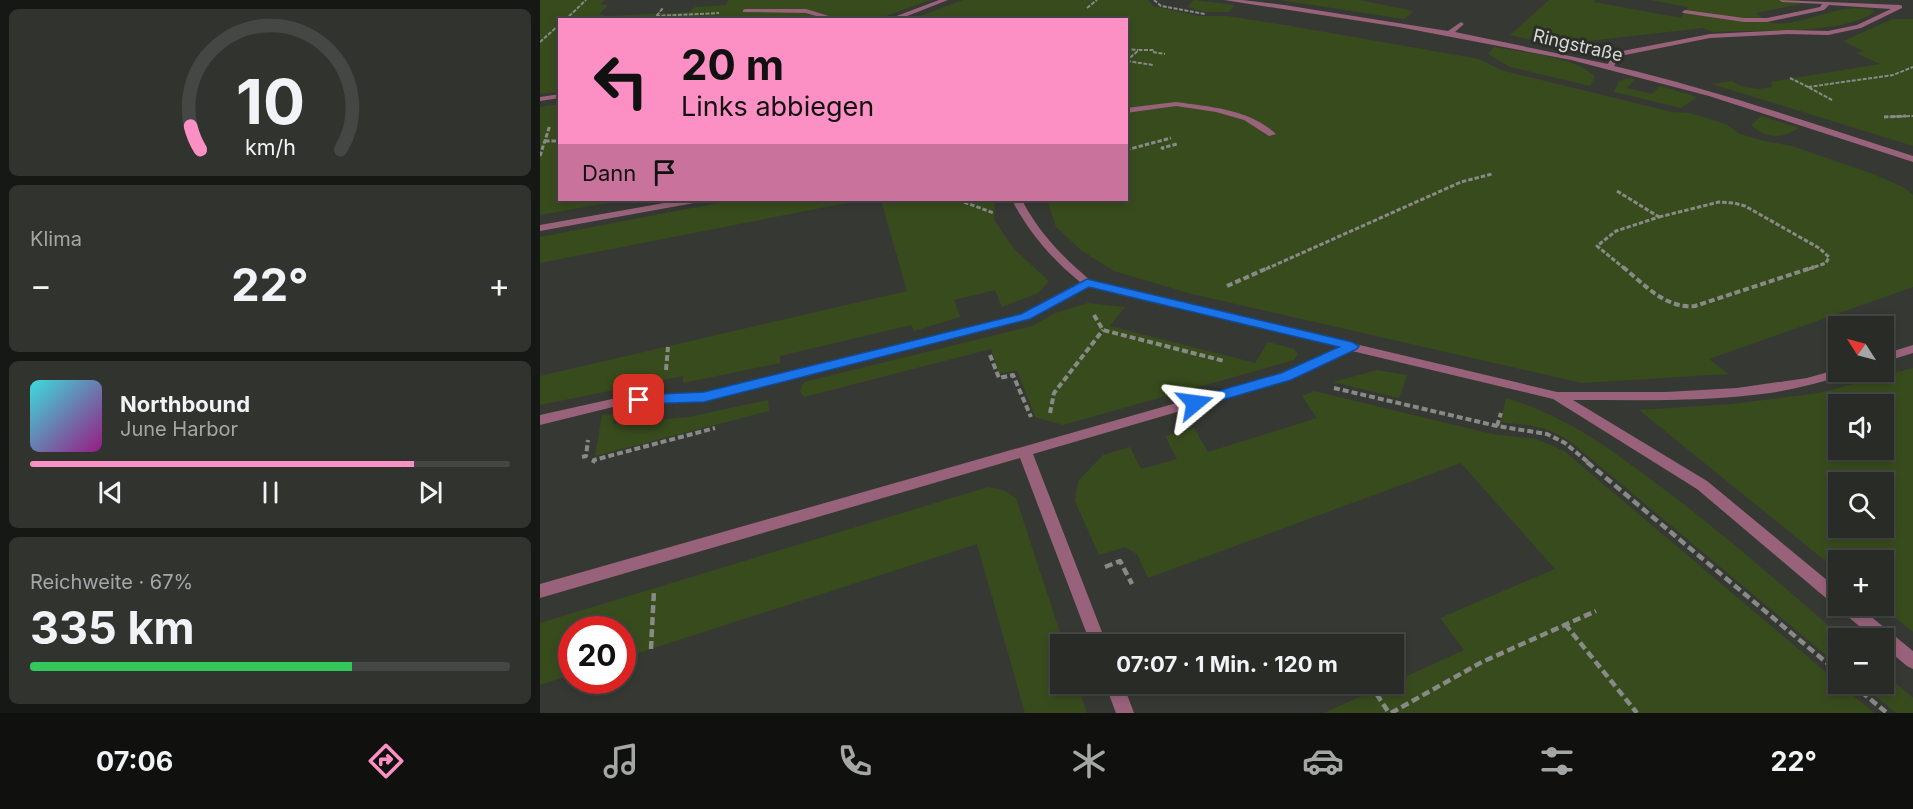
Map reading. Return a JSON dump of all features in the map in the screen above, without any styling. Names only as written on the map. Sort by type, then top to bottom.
[{"type":"lane","points":[[895,18],[945,0]]},
{"type":"lane","name":"Ringstraße","points":[[1227,0],[1248,1],[1498,42],[1610,67],[1770,112],[1913,159]]},
{"type":"lane","points":[[1782,0],[1904,9]]},
{"type":"lane","points":[[1888,0],[1904,9]]},
{"type":"lane","points":[[1685,12],[1735,19],[1767,20],[1822,9],[1826,4]]},
{"type":"lane","points":[[1610,67],[1617,54],[1710,36],[1788,32],[1828,33],[1859,27],[1904,9]]},
{"type":"lane","points":[[745,11],[806,11],[832,18]]},
{"type":"lane","points":[[1448,34],[1461,24]]},
{"type":"lane","points":[[1695,28],[1710,36]]},
{"type":"lane","points":[[540,99],[558,96]]},
{"type":"lane","points":[[1128,111],[1176,104],[1216,110],[1247,118],[1272,134]]},
{"type":"lane","points":[[540,228],[688,201]]},
{"type":"lane","points":[[1020,201],[1019,204],[1032,228],[1058,259],[1087,283],[1557,396],[1705,395],[1775,389],[1828,376]]},
{"type":"lane","points":[[540,420],[621,401],[704,397],[1025,316],[1087,283]]},
{"type":"lane","points":[[540,591],[1286,376],[1352,346]]},
{"type":"lane","points":[[1894,355],[1913,349]]},
{"type":"lane","points":[[1557,396],[1702,485],[1828,590]]},
{"type":"lane","points":[[1025,452],[1095,634]]},
{"type":"lane","points":[[1859,616],[1913,661]]},
{"type":"lane","points":[[1118,694],[1125,713]]},
{"type":"path","points":[[567,18],[586,0]]},
{"type":"path","points":[[1087,8],[1097,0]]},
{"type":"path","points":[[656,16],[663,8]]},
{"type":"path","points":[[656,16],[723,13],[719,18]]},
{"type":"path","points":[[540,42],[558,26]]},
{"type":"path","points":[[1128,49],[1165,54]]},
{"type":"path","points":[[1128,59],[1139,50]]},
{"type":"path","points":[[1128,61],[1153,65]]},
{"type":"path","points":[[1808,87],[1893,75],[1913,67]]},
{"type":"path","points":[[1790,78],[1835,102]]},
{"type":"path","points":[[1875,116],[1913,116]]},
{"type":"path","points":[[1128,149],[1171,138]]},
{"type":"path","points":[[545,141],[558,141]]},
{"type":"path","points":[[1164,149],[1162,148],[1177,144]]},
{"type":"path","points":[[1180,307],[1461,183],[1492,174]]},
{"type":"path","points":[[1617,191],[1659,217],[1719,202],[1745,206],[1819,248],[1829,257],[1826,262],[1686,307],[1670,303],[1660,297],[1596,246],[1600,240],[1612,234],[1659,217]]},
{"type":"path","points":[[961,201],[997,215],[998,207]]},
{"type":"path","points":[[1072,290],[1084,300],[1103,330],[1229,362]]},
{"type":"path","points":[[1058,442],[1049,418],[1054,393],[1103,330]]},
{"type":"path","points":[[665,380],[668,347]]},
{"type":"path","points":[[988,352],[999,378],[1013,375],[1034,423]]},
{"type":"path","points":[[1286,376],[1497,426],[1547,434],[1565,443],[1828,664]]},
{"type":"path","points":[[593,463],[594,460],[722,426]]},
{"type":"path","points":[[582,457],[586,456],[588,442]]},
{"type":"path","points":[[651,649],[654,597]]},
{"type":"path","points":[[1377,694],[1390,713],[1482,662],[1596,611]]},
{"type":"path","points":[[1565,624],[1637,713]]},
{"type":"path","points":[[1864,694],[1887,713]]},
{"type":"green space","points":[[540,0],[605,0],[600,4],[608,5],[599,14],[605,16],[690,12],[695,7],[725,5],[729,0],[930,0],[880,18],[558,18],[558,92],[540,94]]},
{"type":"green space","points":[[963,0],[1148,0],[1153,6],[1198,16],[1227,16],[1479,59],[1501,70],[1672,112],[1690,113],[1726,124],[1740,134],[1792,146],[1873,174],[1903,187],[1913,195],[1913,287],[1709,359],[1728,374],[1582,383],[1192,294],[1114,271],[1082,251],[1056,227],[1047,201],[1128,201],[1128,18],[915,18]]},
{"type":"green space","points":[[1194,0],[1235,5],[1228,12],[1205,12],[1187,7]]},
{"type":"green space","points":[[1280,0],[1359,0],[1414,11],[1404,19]]},
{"type":"green space","points":[[1549,0],[1596,0],[1594,2],[1681,18],[1688,7],[1650,0],[1799,0],[1801,4],[1756,13],[1772,23],[1798,21],[1849,9],[1875,11],[1861,19],[1843,24],[1798,30],[1713,32],[1703,28],[1552,45],[1510,35]]},
{"type":"green space","points":[[1893,19],[1913,19],[1913,146],[1712,84],[1732,81],[1743,87],[1759,89],[1772,87],[1771,82],[1880,64],[1856,53],[1863,51],[1843,41]]},
{"type":"green space","points":[[1494,47],[1562,60],[1587,70],[1595,77],[1590,86],[1510,67],[1488,54]]},
{"type":"green space","points":[[1635,79],[1627,88],[1652,94],[1660,86],[1697,97],[1681,108],[1614,92],[1619,81]]},
{"type":"green space","points":[[558,104],[558,201],[619,201],[540,215],[540,107]]},
{"type":"green space","points":[[1761,116],[1799,128],[1780,136],[1768,135],[1751,125]]},
{"type":"green space","points":[[729,201],[857,201],[540,263],[540,237]]},
{"type":"green space","points":[[881,201],[995,201],[994,220],[1014,249],[1049,281],[1038,293],[1002,307],[995,290],[954,300],[960,317],[914,331],[911,325],[780,356],[780,363],[683,383],[683,376],[540,405],[540,376],[907,291]]},
{"type":"green space","points":[[1088,303],[1125,307],[1110,326],[1255,363],[1268,342],[1294,349],[1298,354],[1294,360],[1063,425],[1035,417],[1017,370],[999,374],[991,349],[804,397],[800,391],[804,382],[1032,326],[1055,313]]},
{"type":"green space","points":[[1913,368],[1913,632],[1893,616],[1894,550],[1828,550],[1828,563],[1639,410],[1732,404],[1819,393],[1860,382],[1894,382],[1894,373]]},
{"type":"green space","points":[[1377,370],[1407,375],[1399,398],[1333,382]]},
{"type":"green space","points":[[1314,391],[1492,434],[1536,439],[1564,451],[1828,674],[1828,694],[1852,694],[1874,713],[1324,713],[1366,694],[1404,694],[1404,677],[1464,650],[1440,618],[1555,569],[1461,463],[1148,578],[1137,554],[1125,547],[1099,555],[1075,501],[1078,481],[1103,455],[1130,447],[1141,469],[1177,459],[1165,436],[1194,428],[1208,452],[1317,418],[1302,396]]},
{"type":"green space","points":[[1506,398],[1567,424],[1603,445],[1638,470],[1705,521],[1831,628],[1828,628],[1828,657],[1571,442],[1545,429],[1501,422]]},
{"type":"green space","points":[[768,400],[769,411],[595,456],[602,415],[614,414],[616,416],[612,424],[689,417]]},
{"type":"green space","points":[[988,487],[1003,490],[1016,498],[1060,634],[1050,634],[1050,694],[1080,694],[1087,713],[1025,713],[977,544],[636,654],[636,616],[563,616]]},
{"type":"green space","points":[[558,618],[558,679],[540,685],[540,623]]},
{"type":"green space","points":[[1894,682],[1913,698],[1913,713],[1896,713],[1873,694],[1894,694]]},
{"type":"route","points":[[639,400],[704,397],[1025,316],[1087,283],[1180,307],[1352,346],[1286,376],[1195,403]]}]
